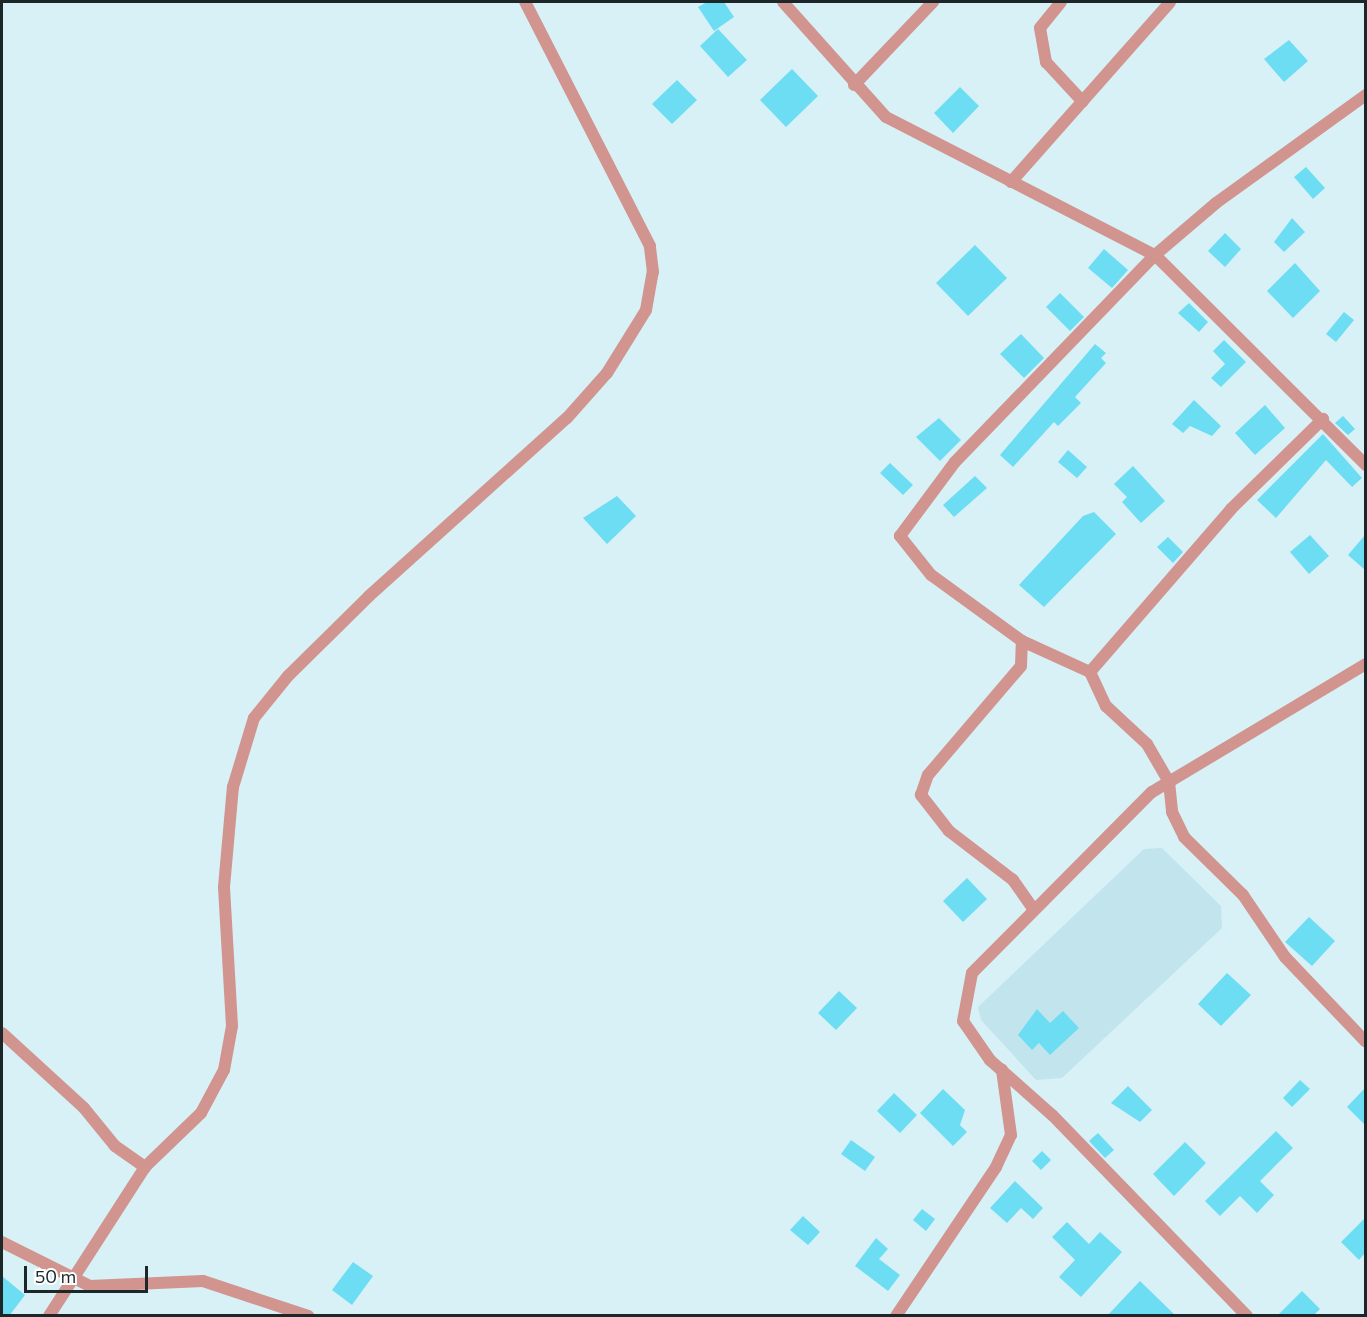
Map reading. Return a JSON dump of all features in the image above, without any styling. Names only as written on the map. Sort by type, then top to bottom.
[{"type":"street","points":[[49,1316],[145,1167],[201,1113],[224,1070],[232,1026],[224,887],[233,787],[254,718],[288,676],[369,596],[567,418],[606,373],[645,310],[653,272],[650,246],[525,2]]},
{"type":"street","points":[[783,2],[854,85],[886,117],[1155,255],[1365,463]]},
{"type":"street","points":[[854,85],[933,2]]},
{"type":"street","points":[[1061,2],[1040,28],[1046,62],[1083,102]]},
{"type":"street","points":[[1011,182],[1170,2]]},
{"type":"street","points":[[1365,94],[1216,203],[1155,255],[955,462],[900,536],[931,575],[1022,641],[1090,672],[1106,706],[1147,744],[1169,782],[1172,812],[1184,837],[1242,896],[1285,957],[1365,1042]]},
{"type":"street","points":[[1090,672],[1231,509],[1323,419]]},
{"type":"street","points":[[1022,641],[1022,666],[928,775],[921,795],[949,831],[1012,880],[1034,910]]},
{"type":"street","points":[[1247,1316],[1002,1070],[963,1021],[972,973],[1034,910],[1169,782],[1365,664]]},
{"type":"street","points":[[2,1033],[84,1108],[115,1146],[145,1167]]},
{"type":"street","points":[[896,1316],[996,1167],[1011,1135],[1002,1070]]},
{"type":"street","points":[[2,1242],[73,1281],[90,1286],[203,1281],[308,1316]]},
{"type":"shaded area","points":[[1162,848],[1221,906],[1222,928],[1062,1078],[1036,1080],[981,1020],[978,1007],[1144,849]]},
{"type":"building","points":[[707,2],[724,2],[734,17],[714,31],[698,7]]},
{"type":"building","points":[[718,29],[747,60],[728,77],[700,46]]},
{"type":"building","points":[[1289,40],[1308,61],[1284,82],[1264,59]]},
{"type":"building","points":[[792,69],[818,96],[786,127],[760,100]]},
{"type":"building","points":[[677,80],[697,100],[672,124],[652,104]]},
{"type":"building","points":[[960,87],[979,106],[953,133],[934,113]]},
{"type":"building","points":[[1306,167],[1325,188],[1313,199],[1294,177]]},
{"type":"building","points":[[1292,218],[1305,232],[1284,252],[1274,242]]},
{"type":"building","points":[[1225,233],[1241,249],[1225,267],[1208,251]]},
{"type":"building","points":[[975,245],[1007,278],[968,316],[936,283]]},
{"type":"building","points":[[1104,249],[1128,270],[1112,288],[1088,268]]},
{"type":"building","points":[[1295,263],[1320,291],[1293,318],[1267,291]]},
{"type":"building","points":[[1060,293],[1084,317],[1070,331],[1046,307]]},
{"type":"building","points":[[1189,303],[1208,322],[1199,332],[1178,313]]},
{"type":"building","points":[[1344,312],[1354,320],[1336,342],[1326,334]]},
{"type":"building","points":[[1021,334],[1044,358],[1024,378],[1000,354]]},
{"type":"building","points":[[1224,340],[1246,362],[1221,387],[1211,378],[1225,364],[1213,351]]},
{"type":"building","points":[[1095,344],[1106,353],[1101,358],[1106,363],[1075,397],[1081,403],[1058,426],[1054,422],[1013,467],[1000,455]]},
{"type":"building","points":[[1194,400],[1221,426],[1212,436],[1190,426],[1183,433],[1172,424]]},
{"type":"building","points":[[1265,405],[1285,428],[1255,455],[1235,433]]},
{"type":"building","points":[[1343,416],[1355,429],[1348,435],[1335,423]]},
{"type":"building","points":[[939,418],[961,440],[940,461],[916,437]]},
{"type":"building","points":[[1323,434],[1362,478],[1352,487],[1326,460],[1276,518],[1257,500]]},
{"type":"building","points":[[1068,450],[1087,467],[1077,478],[1058,462]]},
{"type":"building","points":[[890,463],[913,485],[903,495],[880,473]]},
{"type":"building","points":[[1133,466],[1165,501],[1141,523],[1122,502],[1127,497],[1114,484]]},
{"type":"building","points":[[975,476],[987,488],[954,517],[943,505]]},
{"type":"building","points":[[617,496],[636,516],[607,544],[583,518]]},
{"type":"building","points":[[1094,512],[1116,534],[1044,607],[1019,585],[1083,516]]},
{"type":"building","points":[[1310,535],[1329,556],[1309,574],[1290,552]]},
{"type":"building","points":[[1365,535],[1365,570],[1348,555]]},
{"type":"building","points":[[1168,537],[1183,552],[1173,563],[1157,547]]},
{"type":"building","points":[[967,878],[987,899],[963,922],[943,901]]},
{"type":"building","points":[[1309,917],[1335,941],[1312,966],[1285,942]]},
{"type":"building","points":[[1227,973],[1251,995],[1221,1026],[1198,1004]]},
{"type":"building","points":[[839,991],[857,1008],[836,1030],[818,1013]]},
{"type":"building","points":[[1037,1009],[1050,1023],[1063,1011],[1079,1028],[1050,1055],[1039,1043],[1032,1050],[1018,1035]]},
{"type":"building","points":[[1300,1080],[1310,1089],[1292,1107],[1283,1098]]},
{"type":"building","points":[[1128,1086],[1152,1110],[1140,1122],[1111,1103]]},
{"type":"building","points":[[1365,1088],[1365,1125],[1347,1107]]},
{"type":"building","points":[[943,1089],[965,1110],[960,1125],[967,1132],[953,1146],[920,1113]]},
{"type":"building","points":[[894,1093],[917,1115],[900,1133],[877,1111]]},
{"type":"building","points":[[1276,1131],[1293,1148],[1260,1181],[1274,1195],[1257,1213],[1240,1196],[1220,1216],[1205,1201]]},
{"type":"building","points":[[1098,1133],[1114,1150],[1105,1158],[1089,1141]]},
{"type":"building","points":[[851,1140],[875,1157],[865,1171],[841,1154]]},
{"type":"building","points":[[1185,1142],[1206,1163],[1174,1196],[1153,1174]]},
{"type":"building","points":[[1042,1151],[1051,1160],[1041,1170],[1032,1161]]},
{"type":"building","points":[[1015,1181],[1043,1208],[1033,1219],[1021,1208],[1007,1223],[990,1208]]},
{"type":"building","points":[[922,1209],[935,1219],[926,1231],[913,1220]]},
{"type":"building","points":[[803,1216],[820,1232],[808,1245],[790,1230]]},
{"type":"building","points":[[1365,1218],[1365,1253],[1359,1260],[1341,1242]]},
{"type":"building","points":[[1067,1222],[1089,1244],[1100,1232],[1122,1252],[1081,1297],[1059,1277],[1075,1260],[1052,1237]]},
{"type":"building","points":[[876,1238],[888,1249],[879,1259],[900,1275],[888,1291],[855,1266]]},
{"type":"building","points":[[353,1262],[373,1276],[352,1305],[332,1290]]},
{"type":"building","points":[[2,1276],[25,1295],[9,1316],[2,1316]]},
{"type":"building","points":[[1140,1281],[1176,1316],[1107,1316]]},
{"type":"building","points":[[1302,1291],[1320,1309],[1313,1316],[1277,1316]]}]
